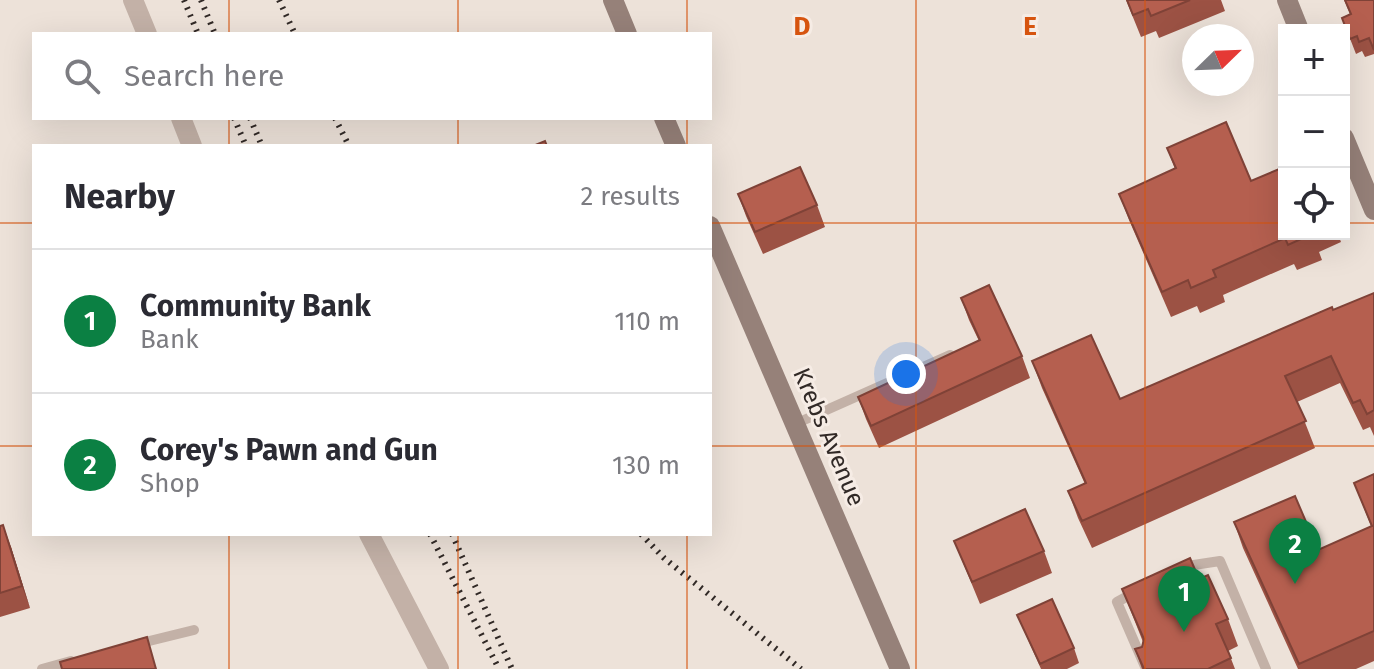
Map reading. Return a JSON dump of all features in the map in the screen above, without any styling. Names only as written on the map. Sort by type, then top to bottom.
[{"type":"street","points":[[133,0],[146,32]]},
{"type":"street","points":[[613,0],[626,32]]},
{"type":"street","points":[[1287,0],[1297,24]]},
{"type":"street","points":[[182,120],[191,144]]},
{"type":"street","points":[[665,120],[675,144]]},
{"type":"street","points":[[1350,152],[1374,210]]},
{"type":"street","name":"Krebs Avenue","points":[[712,231],[900,669]]},
{"type":"street","points":[[370,536],[439,669]]},
{"type":"lane","points":[[795,424],[962,349]]},
{"type":"lane","points":[[1173,573],[1187,566],[1220,561],[1266,669]]},
{"type":"lane","points":[[1145,587],[1117,602],[1146,669]]},
{"type":"lane","points":[[118,649],[194,630]]},
{"type":"lane","points":[[42,669],[88,657]]},
{"type":"building","points":[[1127,0],[1190,0],[1151,16],[1148,9],[1133,15]]},
{"type":"building","points":[[1345,0],[1374,0],[1374,50],[1369,38],[1359,42],[1357,36],[1350,39],[1350,24],[1344,24],[1342,18],[1351,14]]},
{"type":"building","points":[[1226,122],[1251,181],[1278,170],[1278,240],[1280,240],[1213,270],[1216,277],[1191,288],[1188,280],[1162,292],[1119,194],[1176,168],[1167,148]]},
{"type":"building","points":[[800,167],[817,205],[755,232],[738,194]]},
{"type":"building","points":[[989,285],[1022,356],[871,426],[858,397],[980,340],[961,298]]},
{"type":"building","points":[[1374,293],[1374,410],[1367,414],[1360,400],[1353,403],[1331,356],[1285,376],[1306,421],[1082,521],[1068,491],[1086,483],[1032,361],[1091,335],[1120,399],[1332,307],[1333,310]]},
{"type":"building","points":[[1374,474],[1374,631],[1299,664],[1234,522],[1295,496],[1318,550],[1372,526],[1354,483]]},
{"type":"building","points":[[1025,509],[1044,551],[972,582],[954,541]]},
{"type":"building","points":[[3,525],[22,586],[0,593],[0,526]]},
{"type":"building","points":[[1190,558],[1199,579],[1208,575],[1228,619],[1216,624],[1231,658],[1208,669],[1144,669],[1135,649],[1142,647],[1144,639],[1122,589]]},
{"type":"building","points":[[1052,599],[1074,648],[1040,664],[1017,615]]},
{"type":"building","points":[[147,637],[156,669],[62,669],[60,662]]},
{"type":"railway","points":[[184,0],[197,32]]},
{"type":"railway","points":[[201,0],[214,32]]},
{"type":"railway","points":[[279,0],[294,32]]},
{"type":"railway","points":[[235,120],[245,144]]},
{"type":"railway","points":[[251,120],[261,144]]},
{"type":"railway","points":[[336,120],[348,144]]},
{"type":"railway","points":[[431,536],[499,669]]},
{"type":"railway","points":[[453,536],[512,669]]},
{"type":"railway","points":[[643,536],[664,558],[801,669]]},
{"type":"place","name":"Corey's Pawn and Gun","points":[[1295,584]]},
{"type":"place","name":"Community Bank","points":[[1184,632]]}]
